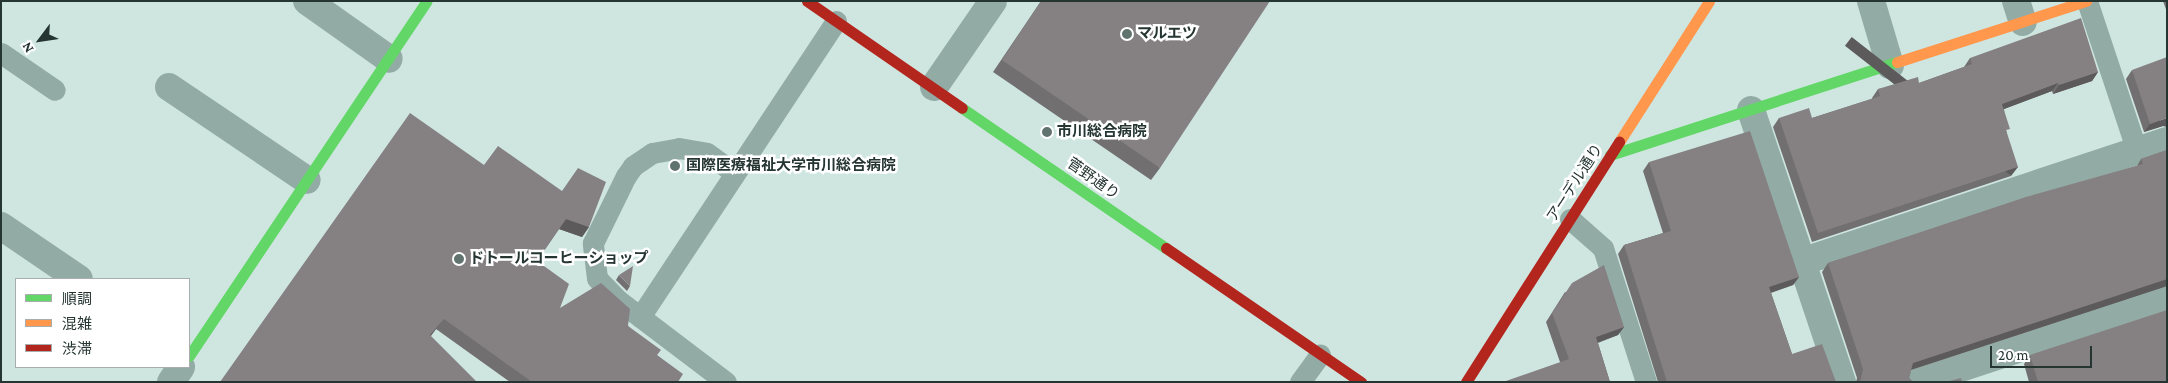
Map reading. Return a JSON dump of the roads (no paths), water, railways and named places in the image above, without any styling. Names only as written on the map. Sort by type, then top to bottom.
[{"type":"street","points":[[307,1],[388,59]]},
{"type":"street","points":[[190,354],[427,1]]},
{"type":"street","name":"菅野通り","points":[[808,1],[1360,382]]},
{"type":"street","points":[[934,87],[993,1]]},
{"type":"street","name":"アーデル通り","points":[[1466,382],[1709,1]]},
{"type":"street","points":[[1871,1],[1890,65]]},
{"type":"street","points":[[1610,155],[1890,65],[2020,12],[2087,1]]},
{"type":"street","points":[[169,86],[307,180]]},
{"type":"street","points":[[1751,110],[1842,382]]},
{"type":"street","points":[[1801,262],[2167,141]]},
{"type":"street","points":[[1,226],[78,278]]},
{"type":"street","points":[[1918,382],[2167,300]]},
{"type":"street","points":[[171,382],[180,368]]},
{"type":"lane","points":[[2087,1],[2137,151]]},
{"type":"lane","points":[[640,317],[836,21]]},
{"type":"lane","points":[[1,53],[55,90]]},
{"type":"lane","points":[[726,382],[618,300],[597,278],[593,243],[626,176],[633,166],[652,153],[679,148],[707,153],[735,173]]},
{"type":"lane","points":[[1570,219],[1603,248],[1646,382]]},
{"type":"lane","points":[[1300,382],[1320,354]]},
{"type":"place","name":"マルエツ","points":[[1127,34]]},
{"type":"place","name":"市川総合病院","points":[[1047,132]]},
{"type":"place","name":"国際医療福祉大学市川総合病院","points":[[675,166]]},
{"type":"place","name":"ドトールコーヒーショップ","points":[[459,259]]}]
